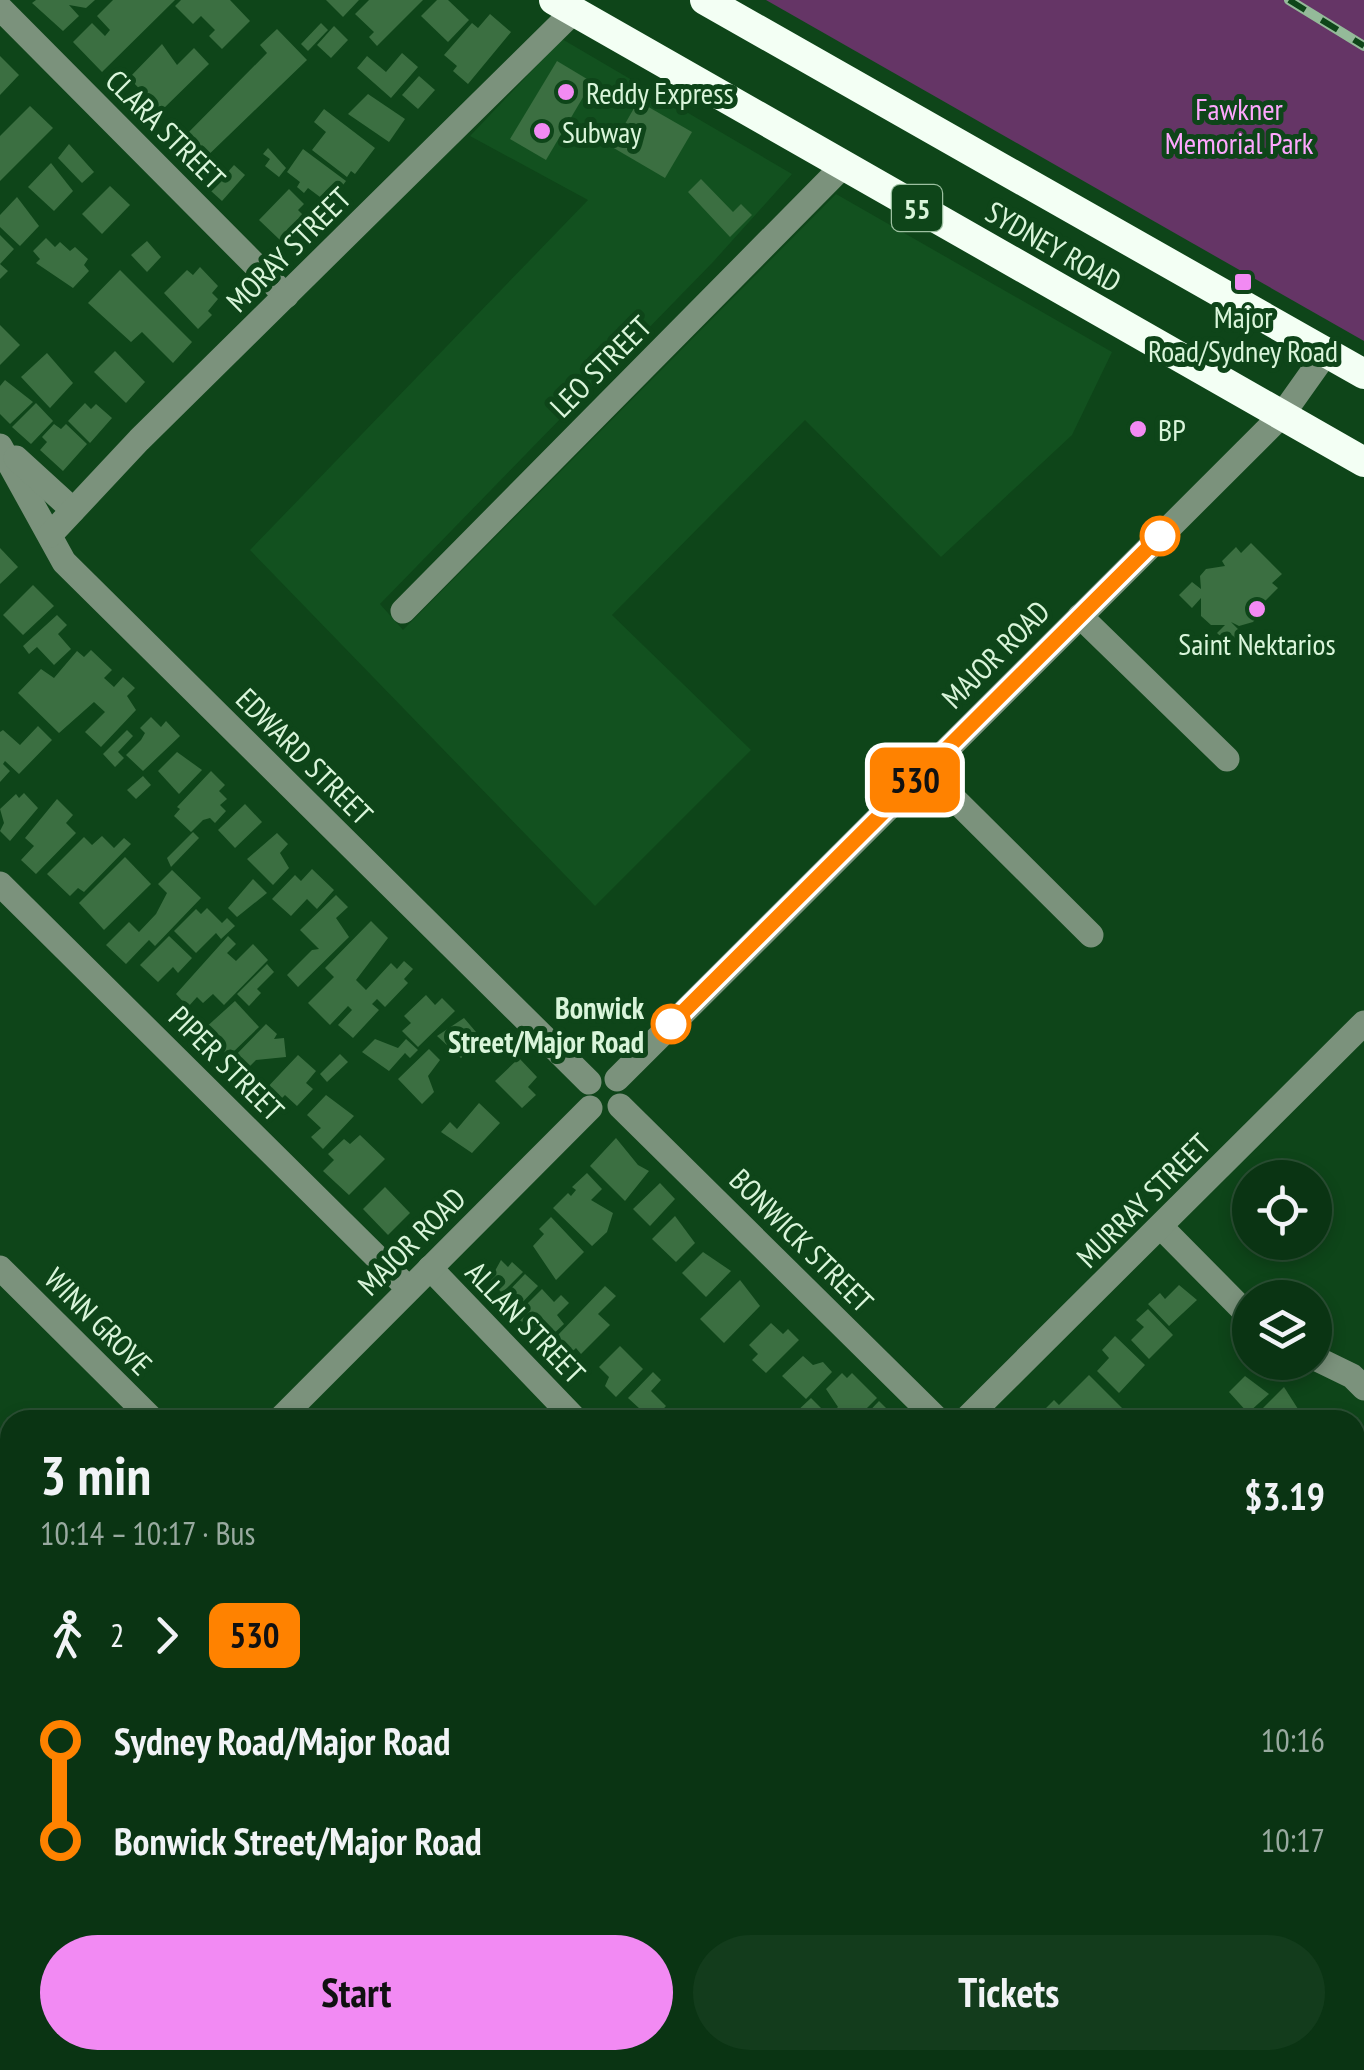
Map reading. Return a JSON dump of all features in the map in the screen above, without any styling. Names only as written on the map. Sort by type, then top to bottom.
[{"type":"highway","name":"SYDNEY ROAD","points":[[705,0],[1364,374]]},
{"type":"highway","name":"SYDNEY ROAD","points":[[564,6],[1364,462]]},
{"type":"street","name":"MORAY STREET","points":[[50,535],[564,6]]},
{"type":"street","name":"CLARA STREET","points":[[0,8],[286,296]]},
{"type":"street","name":"LEO STREET","points":[[403,611],[843,166]]},
{"type":"street","name":"MAJOR ROAD","points":[[617,1079],[1282,415],[1326,354]]},
{"type":"street","name":"EDWARD STREET","points":[[4,450],[74,510]]},
{"type":"street","name":"EDWARD STREET","points":[[4,450],[64,562],[590,1095]]},
{"type":"street","points":[[1080,616],[1227,760]]},
{"type":"street","points":[[925,770],[1091,935]]},
{"type":"street","name":"PIPER STREET","points":[[0,884],[409,1288]]},
{"type":"street","name":"MURRAY STREET","points":[[974,1410],[1162,1228],[1364,1023]]},
{"type":"street","points":[[599,1075],[617,1079],[624,1089],[620,1106],[606,1114],[590,1095],[599,1075]]},
{"type":"street","name":"MAJOR ROAD","points":[[289,1410],[430,1268],[590,1095]]},
{"type":"street","name":"BONWICK STREET","points":[[620,1106],[928,1410]]},
{"type":"street","points":[[1162,1228],[1232,1299]]},
{"type":"street","name":"WINN GROVE","points":[[0,1268],[143,1410]]},
{"type":"street","name":"ALLAN STREET","points":[[430,1268],[566,1410]]},
{"type":"street","points":[[1332,1366],[1352,1376],[1364,1388]]},
{"type":"shaded area","points":[[562,39],[792,174],[713,262],[380,604],[403,630],[836,194],[1112,352],[1072,435],[941,557],[805,420],[612,615],[751,750],[595,906],[250,550],[588,200],[470,136]]},
{"type":"green space","name":"Fawkner Memorial Park","points":[[766,0],[1364,0],[1364,341]]},
{"type":"building","points":[[95,0],[86,8],[69,5],[79,16],[63,31],[32,3]]},
{"type":"building","points":[[113,0],[175,0],[102,72],[73,42],[92,23],[105,36],[110,30],[97,16]]},
{"type":"building","points":[[181,0],[230,0],[250,21],[222,49],[209,36],[215,30],[201,16],[193,24],[175,6]]},
{"type":"building","points":[[326,0],[359,0],[343,17]]},
{"type":"building","points":[[369,0],[423,0],[377,46],[369,37],[374,32],[355,14]]},
{"type":"building","points":[[437,0],[448,0],[469,20],[448,42],[421,16]]},
{"type":"building","points":[[490,14],[511,32],[468,84],[453,71],[457,66],[444,55],[472,23],[478,28]]},
{"type":"building","points":[[321,23],[328,30],[308,51],[301,44]]},
{"type":"building","points":[[334,26],[348,40],[331,58],[317,45]]},
{"type":"building","points":[[277,29],[307,60],[199,164],[178,143],[267,53],[260,45]]},
{"type":"building","points":[[162,44],[177,65],[194,48],[209,64],[161,111],[129,78]]},
{"type":"building","points":[[402,53],[418,67],[391,98],[357,68],[367,56],[386,72]]},
{"type":"building","points":[[0,56],[19,75],[0,95]]},
{"type":"building","points":[[557,61],[592,82],[546,160],[510,139]]},
{"type":"building","points":[[419,76],[435,90],[418,109],[402,95]]},
{"type":"building","points":[[368,94],[405,119],[389,142],[348,114]]},
{"type":"building","points":[[638,101],[692,132],[665,178],[612,147]]},
{"type":"building","points":[[30,106],[53,128],[0,181],[0,136]]},
{"type":"building","points":[[324,109],[375,148],[355,174],[351,171],[347,177],[312,150],[326,132],[314,122]]},
{"type":"building","points":[[69,144],[94,172],[82,183],[58,158]]},
{"type":"building","points":[[268,148],[286,168],[279,177],[265,166],[270,159],[263,154]]},
{"type":"building","points":[[303,149],[346,181],[340,189],[335,186],[324,200],[308,188],[304,193],[297,187],[300,182],[287,172]]},
{"type":"building","points":[[51,163],[73,191],[54,211],[28,187]]},
{"type":"building","points":[[234,165],[245,175],[222,201],[211,191]]},
{"type":"building","points":[[701,179],[733,212],[741,204],[752,215],[730,237],[688,192]]},
{"type":"building","points":[[110,186],[130,205],[102,234],[82,214]]},
{"type":"building","points":[[289,189],[304,204],[298,210],[308,220],[294,235],[289,231],[280,240],[259,220]]},
{"type":"building","points":[[17,197],[39,226],[20,246],[0,227],[0,215]]},
{"type":"building","points":[[0,235],[14,249],[0,264]]},
{"type":"building","points":[[46,238],[55,247],[60,242],[70,251],[75,247],[88,259],[84,265],[89,271],[73,288],[36,263],[40,259],[33,251]]},
{"type":"building","points":[[147,241],[161,257],[147,272],[131,255]]},
{"type":"building","points":[[200,267],[218,286],[212,293],[218,299],[208,311],[212,315],[198,329],[164,293],[187,270],[193,275]]},
{"type":"building","points":[[120,270],[192,342],[173,363],[142,332],[131,342],[88,303]]},
{"type":"building","points":[[0,325],[20,345],[0,365]]},
{"type":"building","points":[[115,351],[145,382],[126,403],[94,372]]},
{"type":"building","points":[[47,353],[73,383],[50,408],[21,377]]},
{"type":"building","points":[[5,380],[33,402],[10,424],[0,414],[0,386]]},
{"type":"building","points":[[36,403],[53,421],[31,444],[12,427]]},
{"type":"building","points":[[85,403],[91,409],[96,404],[112,418],[90,443],[68,421]]},
{"type":"building","points":[[54,424],[61,429],[66,424],[87,444],[63,471],[40,450],[47,442],[42,437]]},
{"type":"building","points":[[1251,543],[1282,574],[1272,583],[1278,588],[1263,603],[1259,599],[1259,615],[1253,622],[1239,626],[1231,622],[1242,633],[1230,645],[1217,633],[1225,625],[1211,625],[1201,616],[1201,598],[1192,608],[1179,595],[1192,582],[1201,589],[1200,576],[1206,569],[1225,566],[1222,561],[1236,547],[1241,553]]},
{"type":"building","points":[[0,548],[18,567],[0,584]]},
{"type":"building","points":[[33,585],[54,606],[23,635],[3,615]]},
{"type":"building","points":[[57,615],[67,625],[58,634],[71,649],[54,665],[37,647],[29,654],[23,646]]},
{"type":"building","points":[[91,650],[112,670],[104,678],[114,687],[123,677],[135,688],[127,696],[136,710],[101,747],[85,732],[105,712],[94,702],[59,733],[18,693],[41,669],[54,678],[77,651],[84,657]]},
{"type":"building","points":[[151,717],[161,727],[166,721],[180,736],[143,771],[126,755],[141,740],[145,733],[140,728]]},
{"type":"building","points":[[38,726],[52,740],[19,774],[5,761],[3,764],[10,771],[0,782],[0,732],[3,730],[20,745]]},
{"type":"building","points":[[127,730],[133,736],[118,752],[124,758],[115,767],[103,754]]},
{"type":"building","points":[[177,752],[202,770],[179,794],[158,771]]},
{"type":"building","points":[[211,771],[225,785],[219,791],[227,799],[220,805],[226,811],[215,823],[210,818],[203,820],[191,832],[174,816],[180,809],[177,807]]},
{"type":"building","points":[[143,776],[151,785],[136,799],[127,790]]},
{"type":"building","points":[[24,793],[38,808],[10,841],[0,831],[4,823],[0,809],[16,794],[19,798]]},
{"type":"building","points":[[57,799],[73,815],[66,823],[76,833],[36,874],[21,860],[34,846],[25,838]]},
{"type":"building","points":[[245,804],[262,822],[235,848],[218,830]]},
{"type":"building","points":[[193,832],[199,838],[171,867],[167,858]]},
{"type":"building","points":[[277,833],[288,844],[280,853],[289,868],[273,885],[247,859]]},
{"type":"building","points":[[102,836],[114,848],[124,838],[131,844],[84,892],[78,888],[70,896],[47,874],[84,837],[92,845]]},
{"type":"building","points":[[125,857],[151,884],[104,930],[79,903]]},
{"type":"building","points":[[312,869],[334,890],[317,909],[307,899],[291,916],[272,899],[295,875],[301,881]]},
{"type":"building","points":[[172,870],[201,898],[155,946],[149,940],[126,964],[106,945],[129,922],[139,932],[156,914],[167,893],[158,884]]},
{"type":"building","points":[[253,879],[267,893],[237,917],[228,908]]},
{"type":"building","points":[[336,895],[348,907],[336,918],[349,937],[298,987],[287,975],[312,950],[319,949],[300,930]]},
{"type":"building","points":[[207,908],[222,923],[227,918],[235,926],[221,939],[216,933],[196,953],[174,931],[196,909],[201,914]]},
{"type":"building","points":[[371,921],[388,938],[356,980],[366,990],[391,963],[397,969],[404,961],[413,969],[404,979],[408,983],[385,1007],[377,999],[372,1004],[379,1010],[353,1038],[338,1025],[352,1010],[348,1006],[330,1025],[308,1003],[334,977],[325,968]]},
{"type":"building","points":[[169,936],[192,958],[178,973],[173,967],[158,982],[140,965]]},
{"type":"building","points":[[228,936],[236,944],[227,953],[236,961],[253,944],[268,960],[224,1005],[213,994],[203,1003],[197,997],[188,1007],[176,994]]},
{"type":"building","points":[[267,964],[274,972],[257,989],[261,993],[249,1006],[237,994]]},
{"type":"building","points":[[426,995],[435,1005],[442,998],[455,1011],[418,1047],[402,1031],[411,1023],[404,1016]]},
{"type":"building","points":[[235,1001],[259,1027],[228,1057],[203,1030]]},
{"type":"building","points":[[464,1018],[476,1032],[469,1038],[475,1045],[461,1058],[437,1036]]},
{"type":"building","points":[[266,1024],[277,1034],[274,1039],[284,1038],[286,1057],[256,1060],[246,1070],[233,1058]]},
{"type":"building","points":[[375,1039],[398,1048],[406,1039],[418,1050],[410,1058],[405,1053],[389,1071],[362,1052]]},
{"type":"building","points":[[429,1049],[440,1060],[428,1076],[434,1092],[422,1104],[398,1079]]},
{"type":"building","points":[[340,1054],[348,1062],[327,1082],[320,1074]]},
{"type":"building","points":[[298,1055],[316,1071],[306,1083],[313,1089],[297,1106],[285,1095],[276,1104],[263,1092]]},
{"type":"building","points":[[519,1058],[537,1077],[528,1087],[536,1095],[522,1108],[495,1081]]},
{"type":"building","points":[[326,1095],[354,1116],[323,1149],[311,1137],[321,1128],[307,1115]]},
{"type":"building","points":[[479,1103],[500,1123],[472,1153],[441,1132],[450,1122],[457,1129]]},
{"type":"building","points":[[360,1135],[385,1159],[349,1195],[323,1171],[334,1160],[328,1154],[344,1139],[350,1144]]},
{"type":"building","points":[[616,1138],[638,1165],[649,1171],[625,1201],[590,1166]]},
{"type":"building","points":[[587,1173],[602,1189],[591,1200],[613,1213],[607,1232],[592,1246],[553,1208],[568,1193],[571,1196],[576,1190],[572,1187]]},
{"type":"building","points":[[660,1183],[675,1199],[650,1226],[633,1209]]},
{"type":"building","points":[[385,1187],[410,1213],[388,1235],[363,1209]]},
{"type":"building","points":[[675,1216],[695,1243],[676,1262],[652,1239]]},
{"type":"building","points":[[551,1217],[584,1252],[556,1280],[533,1246],[544,1234],[539,1229]]},
{"type":"building","points":[[703,1252],[731,1271],[706,1297],[682,1273]]},
{"type":"building","points":[[501,1260],[508,1267],[512,1262],[523,1272],[502,1293],[490,1280]]},
{"type":"building","points":[[525,1274],[538,1286],[516,1309],[505,1295]]},
{"type":"building","points":[[740,1280],[760,1306],[724,1343],[700,1319]]},
{"type":"building","points":[[1179,1285],[1197,1300],[1169,1326],[1148,1304],[1160,1293],[1165,1299]]},
{"type":"building","points":[[605,1286],[616,1296],[598,1314],[610,1325],[581,1354],[576,1348],[572,1352],[557,1336]]},
{"type":"building","points":[[542,1289],[554,1302],[561,1295],[569,1303],[557,1315],[564,1324],[549,1338],[543,1333],[536,1340],[529,1333],[534,1328],[519,1320],[523,1316],[519,1312]]},
{"type":"building","points":[[1148,1309],[1173,1335],[1149,1359],[1131,1340],[1144,1327],[1136,1320]]},
{"type":"building","points":[[771,1323],[783,1334],[788,1329],[799,1340],[766,1373],[752,1360],[758,1354],[749,1345]]},
{"type":"building","points":[[1115,1336],[1145,1365],[1119,1393],[1097,1371],[1109,1358],[1102,1350]]},
{"type":"building","points":[[620,1346],[643,1369],[616,1397],[605,1386],[609,1377],[599,1367]]},
{"type":"building","points":[[803,1356],[813,1365],[823,1362],[832,1372],[806,1399],[782,1376]]},
{"type":"building","points":[[653,1372],[661,1380],[651,1391],[666,1406],[662,1410],[639,1410],[628,1398]]},
{"type":"building","points":[[842,1373],[847,1378],[852,1373],[877,1398],[865,1410],[835,1410],[838,1407],[826,1389]]},
{"type":"building","points":[[1089,1375],[1124,1410],[1044,1410],[1054,1400],[1059,1405]]},
{"type":"building","points":[[1241,1380],[1250,1380],[1269,1394],[1251,1410],[1245,1410],[1229,1392]]},
{"type":"building","points":[[1284,1387],[1298,1409],[1265,1410]]},
{"type":"building","points":[[811,1398],[823,1410],[798,1410]]},
{"type":"building","points":[[879,1401],[888,1410],[870,1410]]},
{"type":"railway","points":[[1289,0],[1364,46]]},
{"type":"bus line","name":"530","points":[[671,1024],[1160,536]]},
{"type":"place","name":"Reddy Express","points":[[566,92]]},
{"type":"place","name":"Subway","points":[[542,131]]},
{"type":"place","name":"Major Road/Sydney Road","points":[[1243,282]]},
{"type":"place","name":"BP","points":[[1138,429]]},
{"type":"place","name":"Saint Nektarios","points":[[1257,609]]},
{"type":"place","name":"Bonwick Street/Major Road","points":[[671,1024]]}]
